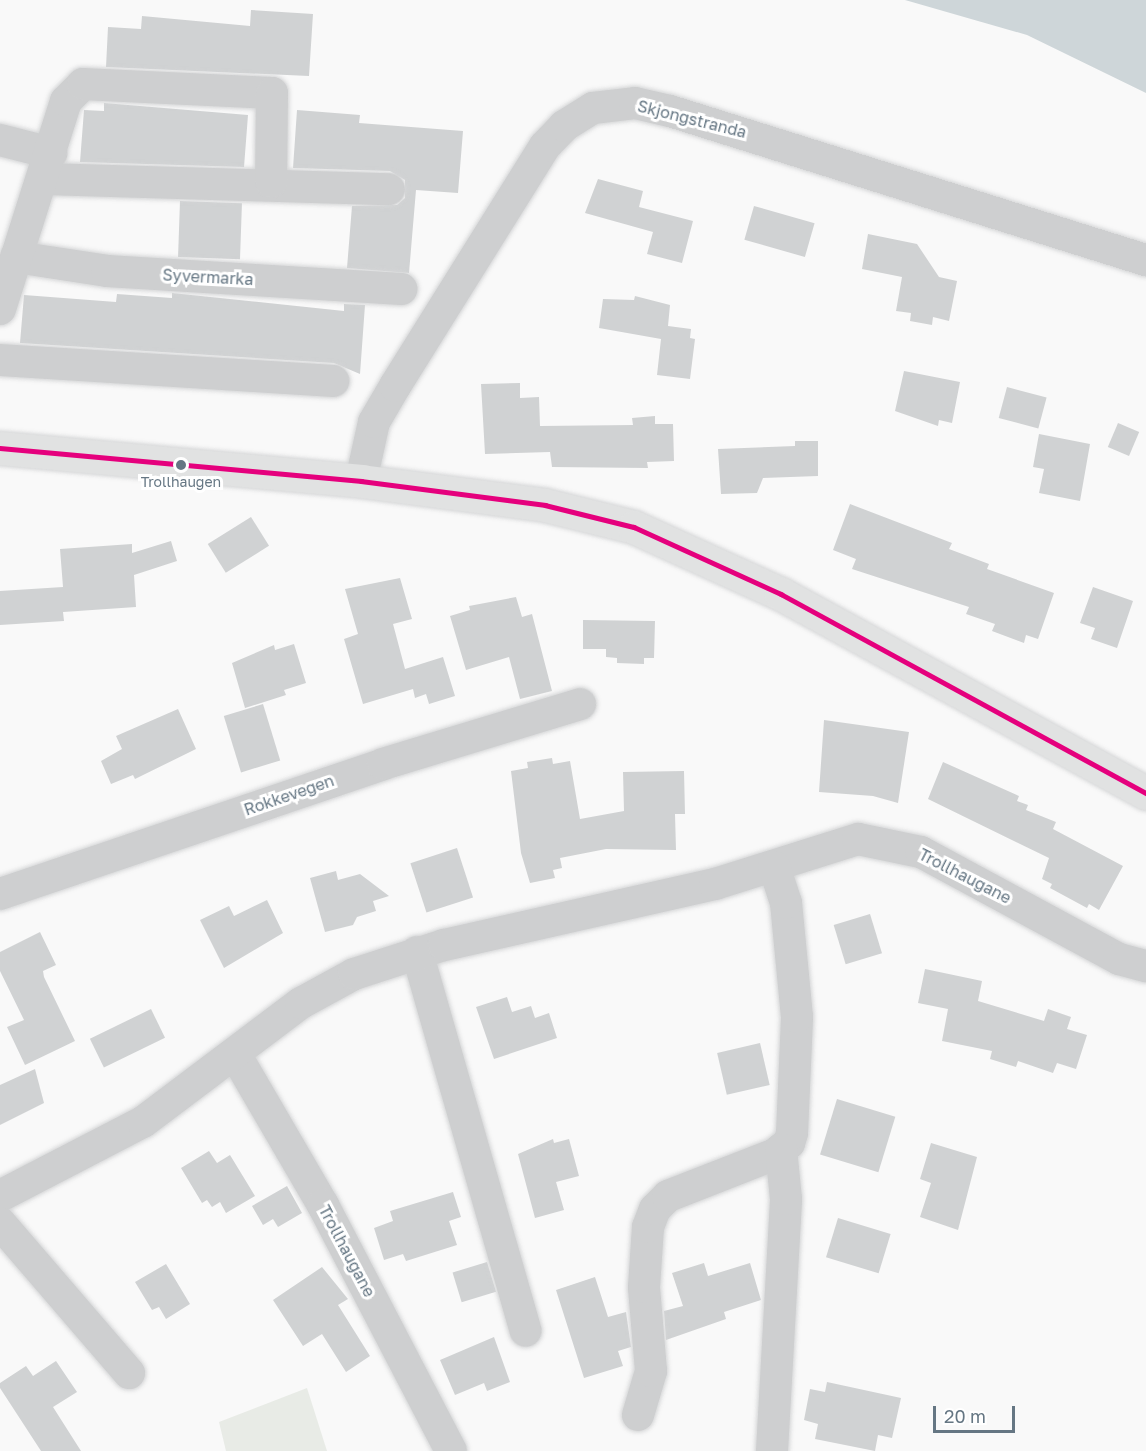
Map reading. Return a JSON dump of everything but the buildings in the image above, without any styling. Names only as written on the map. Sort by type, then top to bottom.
[{"type":"main road","points":[[0,448],[362,481],[545,505],[644,531],[781,594],[1146,793]]},
{"type":"street","points":[[0,309],[66,101],[83,84],[272,93],[271,182]]},
{"type":"street","name":"Skjongstranda","points":[[362,481],[374,422],[394,386],[545,146],[564,126],[594,108],[635,103],[670,111],[1146,260]]},
{"type":"street","points":[[0,140],[47,166],[389,189]]},
{"type":"street","name":"Syvermarka","points":[[16,257],[107,271],[401,289]]},
{"type":"street","points":[[0,360],[333,381]]},
{"type":"street","name":"Rokkevegen","points":[[0,894],[383,764],[580,704]]},
{"type":"street","name":"Trollhaugane","points":[[0,1196],[143,1122],[326,987],[417,952],[774,867],[858,839],[893,843],[948,865],[1119,959],[1146,966]]},
{"type":"street","points":[[638,1415],[651,1371],[644,1287],[648,1227],[655,1209],[668,1196],[782,1149],[792,1133],[797,1017],[786,903],[774,867]]},
{"type":"street","points":[[417,952],[526,1331]]},
{"type":"street","name":"Trollhaugane","points":[[235,1054],[323,1205],[452,1451]]},
{"type":"street","points":[[771,1451],[786,1199],[782,1149]]},
{"type":"street","points":[[0,1223],[129,1373]]},
{"type":"shaded area","points":[[905,0],[1146,0],[1146,93],[1027,35]]},
{"type":"shaded area","points":[[307,1388],[327,1451],[226,1451],[219,1422]]},
{"type":"transit line","points":[[0,448],[361,481],[545,505],[634,527],[781,594],[1146,793]]},
{"type":"place","name":"Trollhaugen","points":[[181,465]]}]
